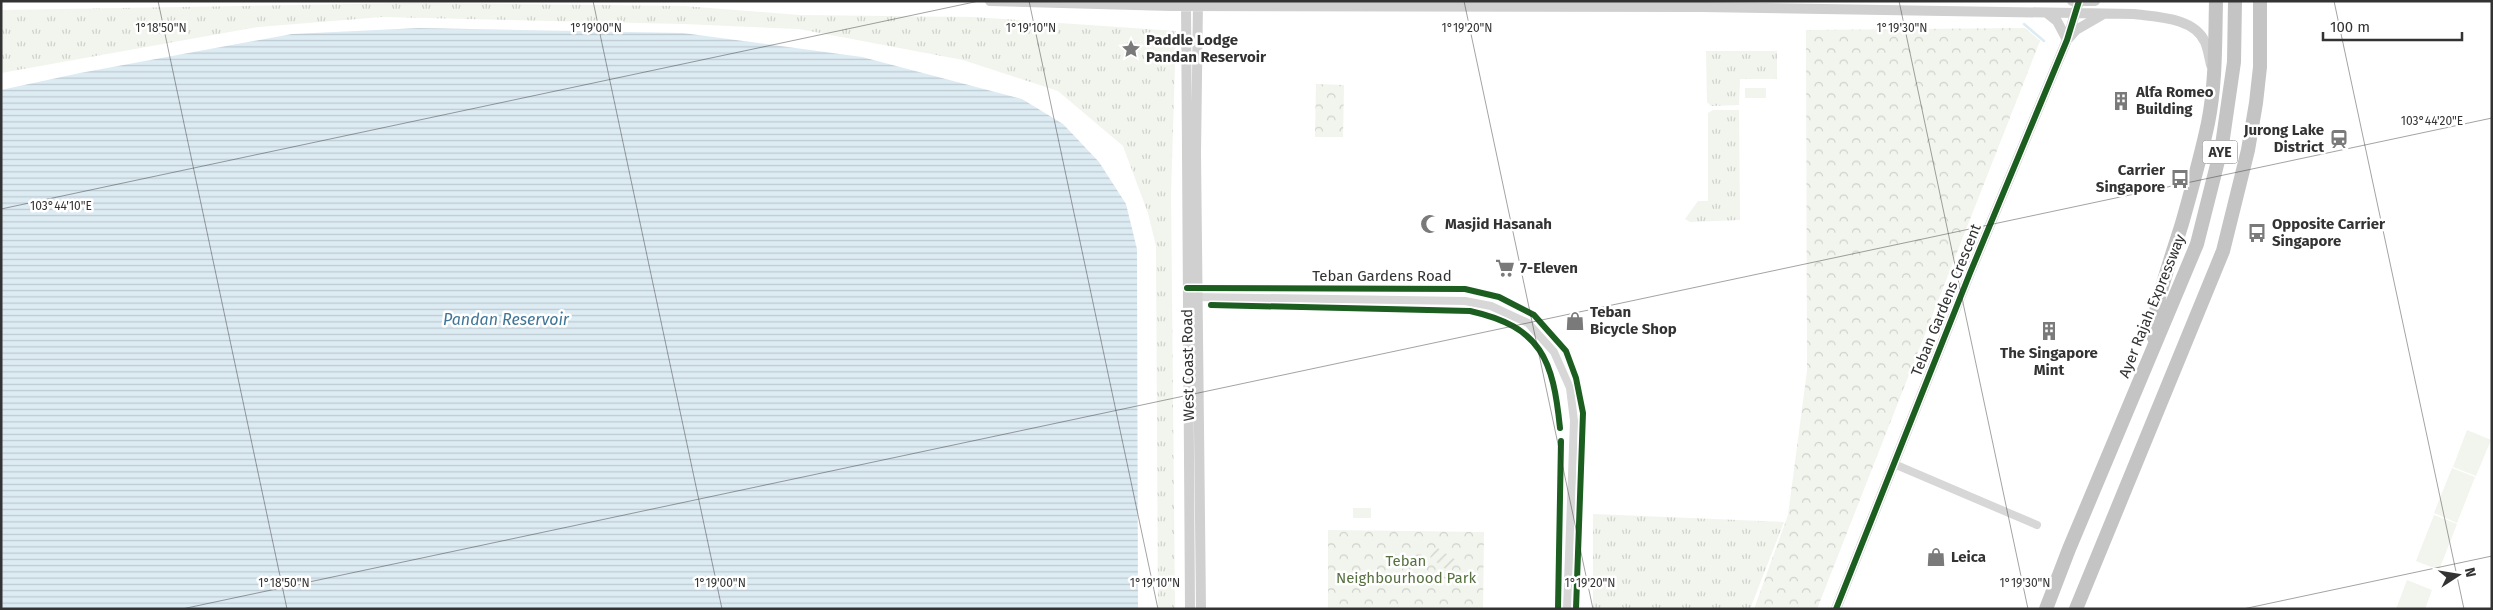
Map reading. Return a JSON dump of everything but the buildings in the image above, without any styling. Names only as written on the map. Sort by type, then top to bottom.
[{"type":"highway","points":[[2155,341],[2152,330],[2198,167],[2208,121],[2214,75],[2216,1]]},
{"type":"highway","name":"Ayer Rajah Expressway","points":[[2046,609],[2155,341],[2197,244],[2222,145],[2234,62],[2235,1]]},
{"type":"highway","name":"AYE","points":[[2076,609],[2223,251],[2248,150],[2256,103],[2260,67],[2260,1]]},
{"type":"main road","points":[[990,1],[1676,7],[2134,14],[2182,22],[2196,31],[2204,40],[2214,75]]},
{"type":"main road","points":[[2072,1],[2095,1]]},
{"type":"main road","name":"Teban Gardens Crescent","points":[[1836,609],[1973,265],[2067,40],[2080,1]]},
{"type":"main road","name":"West Coast Road","points":[[1186,4],[1190,609]]},
{"type":"main road","name":"West Coast Road","points":[[1198,4],[1201,609]]},
{"type":"main road","points":[[2047,13],[2057,21],[2067,40],[2076,30],[2103,15]]},
{"type":"street","name":"Teban Gardens Road","points":[[1187,292],[1465,289],[1499,297],[1534,315],[1566,351],[1576,378],[1583,413],[1576,609]]},
{"type":"street","name":"Teban Gardens Road","points":[[1198,292],[1465,301],[1491,306],[1528,323],[1554,352],[1570,388],[1574,421],[1567,609]]},
{"type":"street","points":[[1894,464],[2037,525]]},
{"type":"green space","points":[[411,3],[684,6],[799,15],[973,17],[1176,31],[1171,193],[1175,609],[1158,609],[1156,246],[1148,213],[1123,146],[1058,91],[963,60],[799,29],[684,24],[382,17],[258,27],[1,73],[1,10]]},
{"type":"green space","points":[[2025,28],[2040,41],[1817,609],[1754,609],[1788,515],[1807,371],[1806,30]]},
{"type":"green space","points":[[1706,51],[1777,51],[1777,79],[1740,79],[1739,105],[1711,106],[1707,102]]},
{"type":"green space","points":[[1316,84],[1344,85],[1343,137],[1315,137]]},
{"type":"green space","points":[[1745,88],[1766,88],[1766,98],[1745,98]]},
{"type":"green space","points":[[1713,110],[1739,110],[1740,220],[1690,222],[1685,219],[1698,201],[1708,201],[1708,113]]},
{"type":"green space","points":[[2467,430],[2491,440],[2476,476],[2453,467]]},
{"type":"green space","points":[[2452,468],[2475,477],[2457,523],[2434,513]]},
{"type":"green space","points":[[1353,508],[1371,508],[1371,518],[1353,518]]},
{"type":"green space","points":[[1593,514],[1784,522],[1750,609],[1593,609]]},
{"type":"green space","points":[[2434,515],[2457,524],[2439,570],[2416,561]]},
{"type":"green space","name":"Teban Neighbourhood Park","points":[[1328,530],[1484,532],[1483,609],[1328,609]]},
{"type":"green space","points":[[1436,547],[1456,560],[1448,571],[1430,557]]},
{"type":"green space","points":[[2407,580],[2432,590],[2425,609],[2396,609]]},
{"type":"water","name":"Pandan Reservoir","points":[[419,28],[683,33],[862,57],[1022,99],[1063,124],[1099,162],[1126,204],[1137,249],[1138,609],[1,609],[1,90],[80,73],[292,34]]},
{"type":"waterway","points":[[2024,24],[2044,41]]},
{"type":"cycle path","points":[[1836,609],[1970,273],[2067,40],[2079,1]]},
{"type":"cycle path","points":[[1187,288],[1465,289],[1499,297],[1534,315],[1566,351],[1576,378],[1583,413],[1576,609]]},
{"type":"cycle path","points":[[1211,305],[1470,311],[1494,318],[1513,326],[1528,337],[1539,350],[1547,365],[1553,383],[1560,428]]},
{"type":"cycle path","points":[[1558,609],[1561,441]]},
{"type":"place","name":"Paddle Lodge Pandan Reservoir","points":[[1131,49]]},
{"type":"place","name":"Alfa Romeo Building","points":[[2121,101]]},
{"type":"place","name":"Jurong Lake District","points":[[2339,139]]},
{"type":"place","name":"Carrier Singapore","points":[[2180,179]]},
{"type":"place","name":"Masjid Hasanah","points":[[1430,224]]},
{"type":"place","name":"Opposite Carrier Singapore","points":[[2257,233]]},
{"type":"place","name":"7-Eleven","points":[[1505,268]]},
{"type":"place","name":"Teban Bicycle Shop","points":[[1575,321]]},
{"type":"place","name":"The Singapore Mint","points":[[2049,331]]},
{"type":"place","name":"Leica","points":[[1936,557]]}]
